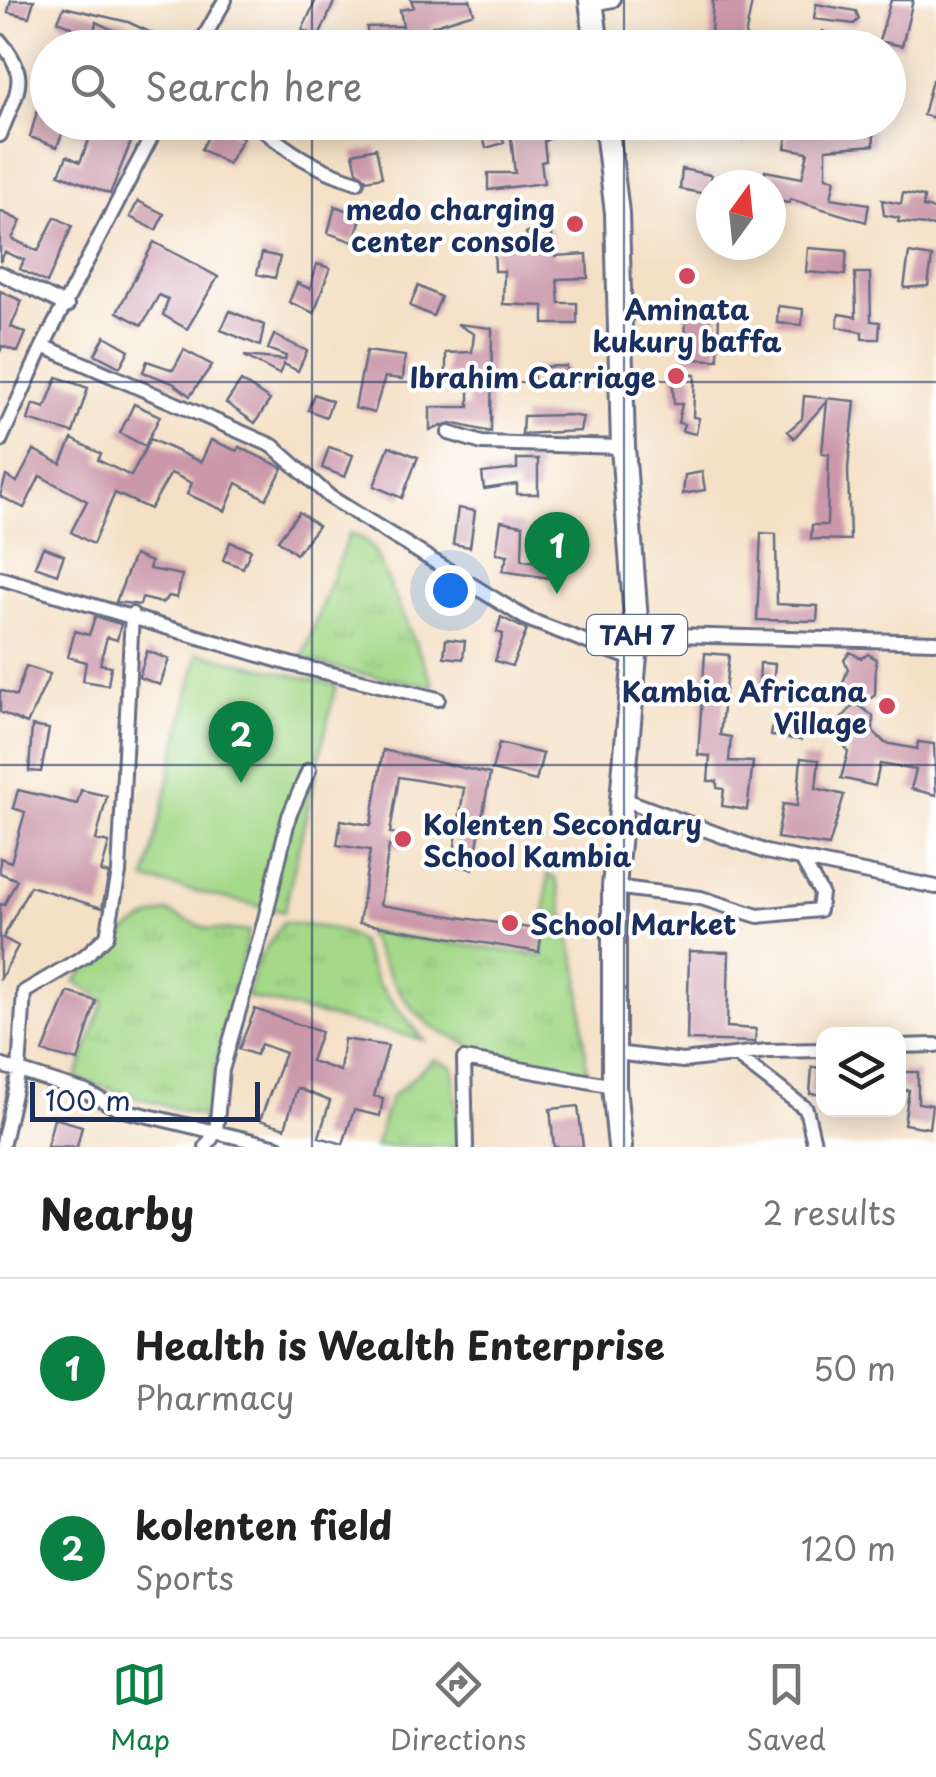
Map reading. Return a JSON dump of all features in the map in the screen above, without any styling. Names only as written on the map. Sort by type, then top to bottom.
[{"type":"highway","points":[[597,30],[598,1]]},
{"type":"highway","name":"TAH 7","points":[[608,140],[618,214],[623,446],[637,634],[614,887],[614,1086],[620,1147]]},
{"type":"street","points":[[208,30],[225,0]]},
{"type":"street","points":[[0,41],[18,62],[22,76],[0,135]]},
{"type":"street","points":[[0,441],[150,140]]},
{"type":"street","points":[[278,140],[317,169],[357,182]]},
{"type":"street","points":[[0,273],[66,306]]},
{"type":"street","points":[[44,346],[273,446],[330,497],[528,619],[637,661]]},
{"type":"street","points":[[449,433],[482,443],[623,446]]},
{"type":"street","points":[[0,578],[132,614],[290,664],[438,699]]},
{"type":"street","points":[[2,1147],[19,1071],[24,992],[85,956],[107,936],[120,872],[132,614]]},
{"type":"street","points":[[637,634],[936,642]]},
{"type":"street","points":[[206,1147],[216,1131],[222,1070],[264,923],[288,816],[309,770]]},
{"type":"street","points":[[623,799],[802,860],[936,887]]},
{"type":"street","points":[[614,887],[701,898],[758,916],[819,910],[820,893],[802,860]]},
{"type":"street","points":[[906,1046],[936,1045]]},
{"type":"street","points":[[615,1053],[683,1061],[816,1051]]},
{"type":"street","points":[[737,1056],[806,1109],[815,1147]]},
{"type":"street","points":[[466,1147],[464,1058],[614,1086]]},
{"type":"street","points":[[0,1065],[86,1092],[119,1109],[278,1147]]},
{"type":"green space","points":[[349,533],[365,540],[375,552],[434,686],[349,672],[302,658]]},
{"type":"green space","points":[[198,653],[336,685],[284,912],[146,880]]},
{"type":"green space","points":[[548,874],[556,880],[579,976],[587,1072],[476,1052],[435,1028],[401,993],[365,931],[542,956]]},
{"type":"green space","points":[[167,912],[208,929],[249,931],[215,1069],[210,1119],[76,1079],[104,1000],[75,981],[128,930]]},
{"type":"green space","points":[[283,922],[331,928],[359,941],[377,983],[424,1040],[247,997],[257,962]]},
{"type":"green space","points":[[434,1059],[453,1067],[460,1147],[375,1147],[390,1098]]},
{"type":"building","points":[[11,0],[34,0],[29,17],[8,12]]},
{"type":"building","points":[[316,0],[335,0],[322,30],[302,30]]},
{"type":"building","points":[[411,0],[470,0],[474,13],[432,26],[432,30],[367,30],[403,26],[400,10],[414,7]]},
{"type":"building","points":[[713,0],[752,2],[747,30],[711,30]]},
{"type":"building","points":[[891,0],[913,0],[906,30],[882,30]]},
{"type":"building","points":[[816,4],[856,11],[859,19],[854,24],[814,19]]},
{"type":"building","points":[[64,7],[128,22],[145,30],[113,30],[96,22],[94,30],[71,30],[58,21]]},
{"type":"building","points":[[932,80],[936,81],[936,118],[923,115]]},
{"type":"building","points":[[38,140],[60,140],[57,147]]},
{"type":"building","points":[[89,140],[132,140],[110,194],[59,174],[67,156],[80,162]]},
{"type":"building","points":[[206,140],[242,140],[228,164],[201,149]]},
{"type":"building","points":[[484,140],[503,140],[504,143],[486,148]]},
{"type":"building","points":[[511,140],[546,140],[546,161],[541,162],[544,183],[488,190],[488,173],[515,173]]},
{"type":"building","points":[[786,140],[874,140],[874,145],[826,149],[826,177],[835,179],[831,198],[869,204],[866,222],[790,199],[786,202],[786,175],[802,178],[808,152],[785,148]]},
{"type":"building","points":[[376,148],[382,177],[367,180],[357,171],[353,153]]},
{"type":"building","points":[[682,169],[696,172],[696,192],[680,189]]},
{"type":"building","points":[[903,193],[924,197],[923,207],[936,210],[936,226],[898,222],[899,218],[884,215],[882,200],[901,204]]},
{"type":"building","points":[[138,201],[164,214],[156,230],[130,217]]},
{"type":"building","points":[[335,206],[362,216],[353,242],[328,233]]},
{"type":"building","points":[[0,211],[21,221],[12,239],[38,251],[55,217],[72,226],[47,283],[20,269],[24,260],[5,252],[0,262]]},
{"type":"building","points":[[551,229],[555,256],[587,254],[588,278],[557,279],[559,303],[577,303],[577,324],[544,324],[544,306],[503,304],[504,271],[495,271],[494,244],[528,244],[526,233]]},
{"type":"building","points":[[154,242],[218,277],[187,329],[163,315],[168,299],[159,295],[142,325],[117,312]]},
{"type":"building","points":[[808,248],[847,251],[845,275],[806,272]]},
{"type":"building","points":[[262,253],[280,257],[275,278],[257,274]]},
{"type":"building","points":[[909,253],[932,257],[928,286],[904,288]]},
{"type":"building","points":[[317,264],[330,268],[314,313],[289,302],[297,283],[310,289]]},
{"type":"building","points":[[855,273],[870,273],[871,321],[880,322],[879,339],[862,339],[862,332],[837,327],[839,314],[856,317]]},
{"type":"building","points":[[418,286],[441,297],[433,316],[410,306]]},
{"type":"building","points":[[0,291],[22,301],[11,327],[26,333],[18,352],[2,346],[0,352]]},
{"type":"building","points":[[686,305],[719,305],[718,360],[685,359]]},
{"type":"building","points":[[778,306],[803,309],[802,325],[777,323]]},
{"type":"building","points":[[230,311],[264,325],[260,346],[221,330]]},
{"type":"building","points":[[457,324],[492,328],[491,432],[451,423],[430,430],[430,407],[469,407],[469,376],[446,376],[446,353],[472,352],[474,334]]},
{"type":"building","points":[[274,335],[307,351],[298,371],[284,364],[279,374],[244,356],[285,360],[286,356],[268,349]]},
{"type":"building","points":[[105,336],[129,350],[120,367],[95,354]]},
{"type":"building","points":[[184,350],[212,365],[190,396],[173,383],[143,372],[147,361],[173,370]]},
{"type":"building","points":[[366,351],[405,356],[403,379],[385,377],[374,413],[355,408]]},
{"type":"building","points":[[566,366],[567,386],[534,388],[534,367]]},
{"type":"building","points":[[672,372],[695,375],[693,417],[699,418],[696,434],[682,431],[684,424],[678,423],[682,404],[674,404]]},
{"type":"building","points":[[57,377],[88,388],[73,433],[28,420],[33,404],[45,408]]},
{"type":"building","points":[[241,381],[270,400],[255,423],[226,403]]},
{"type":"building","points":[[314,394],[332,401],[326,417],[308,410]]},
{"type":"building","points":[[804,396],[855,401],[848,468],[850,540],[811,539],[812,525],[827,525],[829,454],[822,453],[827,401],[794,438],[788,431],[802,419]]},
{"type":"building","points":[[134,404],[160,416],[145,446],[120,433]]},
{"type":"building","points":[[523,416],[583,417],[580,431],[522,434]]},
{"type":"building","points":[[72,439],[101,454],[98,460],[131,476],[150,439],[201,462],[211,440],[237,451],[239,447],[283,468],[266,499],[237,483],[225,511],[187,494],[192,483],[171,473],[150,509],[115,493],[93,544],[71,532],[87,501],[40,476],[24,508],[0,496],[6,476],[17,482],[34,450],[61,464]]},
{"type":"building","points":[[389,446],[418,457],[402,498],[374,486]]},
{"type":"building","points":[[329,447],[353,455],[345,477],[322,468]]},
{"type":"building","points":[[517,459],[538,459],[538,494],[517,494],[517,484],[484,489],[482,473],[517,469]]},
{"type":"building","points":[[702,472],[705,490],[683,494],[685,475]]},
{"type":"building","points":[[458,508],[475,511],[470,547],[453,544]]},
{"type":"building","points":[[299,512],[318,526],[296,554],[278,540]]},
{"type":"building","points":[[501,521],[523,525],[522,560],[555,564],[549,578],[502,571],[508,555],[496,553]]},
{"type":"building","points":[[761,533],[776,534],[777,604],[818,606],[817,621],[757,620]]},
{"type":"building","points":[[230,542],[251,550],[243,568],[223,560]]},
{"type":"building","points":[[43,547],[64,555],[57,574],[35,566]]},
{"type":"building","points":[[134,555],[151,562],[149,569],[182,575],[177,598],[169,596],[162,603],[142,598],[140,605],[116,602]]},
{"type":"building","points":[[95,617],[121,624],[117,640],[107,637],[100,664],[111,666],[108,685],[83,681],[86,662],[68,657],[75,631],[89,635]]},
{"type":"building","points":[[501,617],[527,630],[512,666],[495,661],[503,634],[497,632]]},
{"type":"building","points":[[446,639],[465,641],[463,659],[444,657]]},
{"type":"building","points":[[147,651],[169,659],[160,685],[139,677]]},
{"type":"building","points":[[850,652],[876,659],[875,695],[860,706],[873,716],[873,731],[885,743],[917,749],[918,742],[934,744],[936,795],[911,789],[916,770],[880,764],[875,786],[841,778],[848,752],[842,741],[846,729],[842,718],[853,706],[840,691],[848,669],[844,660]]},
{"type":"building","points":[[705,653],[729,655],[720,735],[731,737],[729,761],[753,762],[747,810],[722,806],[724,789],[717,788],[717,781],[708,781],[710,756],[698,755]]},
{"type":"building","points":[[760,663],[775,664],[773,686],[759,686]]},
{"type":"building","points":[[26,666],[50,674],[27,724],[0,712],[0,690],[16,696]]},
{"type":"building","points":[[773,722],[803,727],[801,740],[771,736]]},
{"type":"building","points":[[32,726],[49,729],[41,772],[29,771]]},
{"type":"building","points":[[499,743],[543,754],[536,781],[492,770]]},
{"type":"building","points":[[383,750],[490,774],[473,869],[452,865],[464,788],[399,777],[390,833],[406,835],[404,848],[389,846],[380,905],[542,930],[539,952],[359,923],[370,850],[337,845],[341,820],[371,825]]},
{"type":"building","points":[[801,758],[819,760],[816,788],[844,795],[829,846],[777,838],[783,804],[797,806]]},
{"type":"building","points":[[18,790],[77,804],[81,790],[107,796],[96,840],[109,843],[101,872],[109,874],[102,908],[30,886],[3,938],[18,946],[0,980],[0,904],[4,905],[17,880],[0,873],[0,858],[11,862],[25,812],[13,808]]},
{"type":"building","points":[[689,951],[729,952],[727,1027],[756,1029],[755,1042],[687,1040]]},
{"type":"building","points":[[68,992],[96,1001],[78,1061],[43,1052]]},
{"type":"building","points":[[255,1009],[321,1032],[311,1061],[340,1071],[344,1039],[388,1046],[374,1096],[383,1098],[380,1116],[354,1110],[343,1144],[319,1137],[330,1101],[297,1088],[285,1128],[260,1120],[285,1053],[261,1044],[256,1055],[239,1049]]},
{"type":"building","points":[[812,1067],[816,1067],[816,1094],[810,1094]]},
{"type":"building","points":[[906,1072],[918,1072],[918,1103],[932,1105],[929,1128],[904,1124],[909,1090]]},
{"type":"building","points":[[578,1106],[583,1147],[554,1147],[550,1109]]},
{"type":"building","points":[[54,1118],[82,1126],[77,1147],[47,1147]]},
{"type":"place","name":"medo charging center console","points":[[575,224]]},
{"type":"place","name":"Aminata kukury baffa","points":[[687,276]]},
{"type":"place","name":"Ibrahim Carriage","points":[[676,376]]},
{"type":"place","name":"Health is Wealth Enterprise","points":[[557,594]]},
{"type":"place","name":"Kambia Africana Village","points":[[887,706]]},
{"type":"place","name":"kolenten field","points":[[241,783]]},
{"type":"place","name":"Kolenten Secondary School Kambia","points":[[403,839]]},
{"type":"place","name":"School Market","points":[[510,923]]}]
